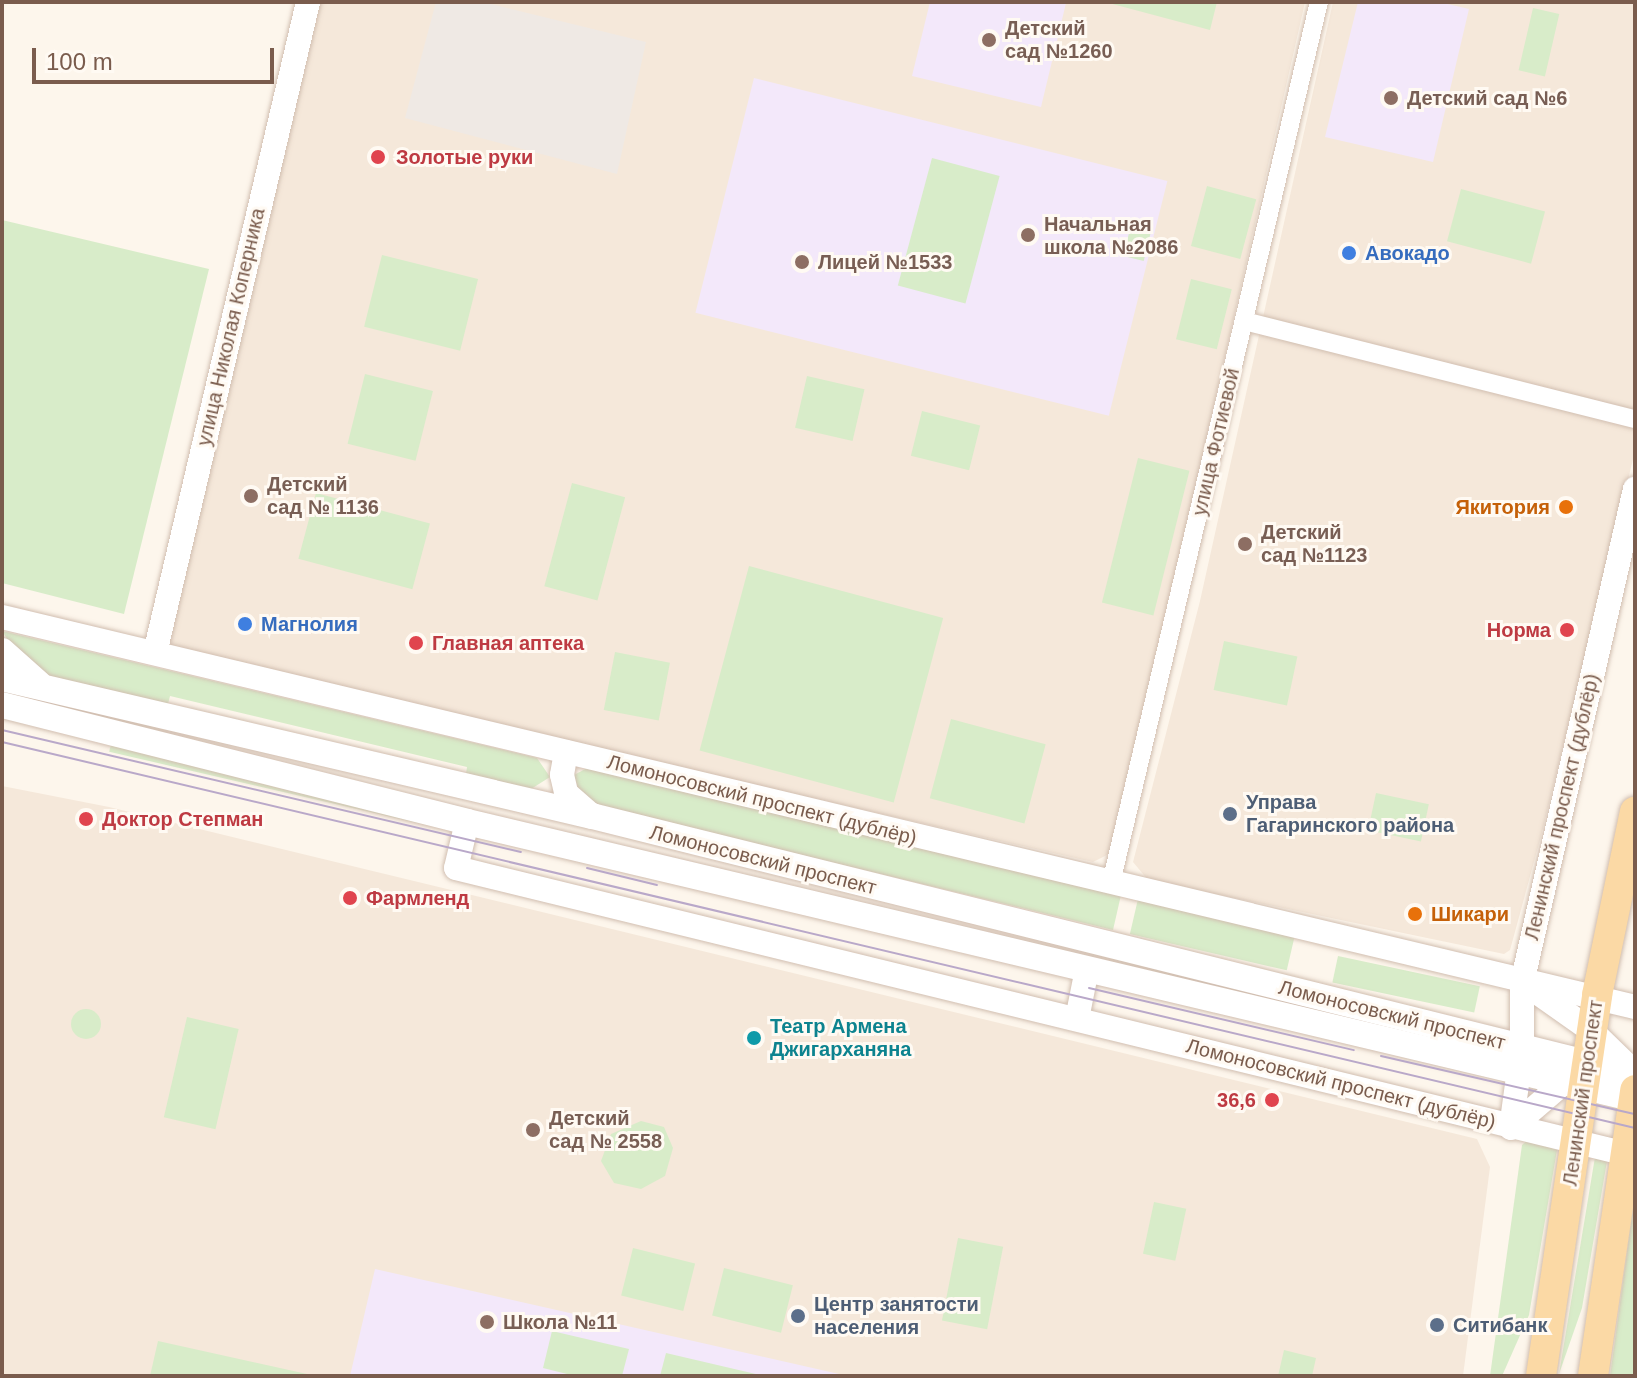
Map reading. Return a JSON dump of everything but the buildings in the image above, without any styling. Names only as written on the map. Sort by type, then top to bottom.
[{"type":"main road","points":[[2,651],[48,690]]},
{"type":"main road","name":"Ломоносовский проспект","points":[[2,678],[592,816],[993,917],[1520,1060]]},
{"type":"main road","name":"Ломоносовский проспект","points":[[2,705],[467,822],[1087,969],[1520,1060]]},
{"type":"main road","points":[[546,841],[537,833],[535,822],[542,812],[553,809]]},
{"type":"main road","name":"Ленинский проспект","points":[[1541,1376],[1575,1143],[1578,1078],[1592,1031],[1635,812]]},
{"type":"main road","points":[[986,945],[1001,933],[993,917]]},
{"type":"main road","points":[[1520,1060],[1578,1078],[1635,1089],[1630,1155],[1593,1376]]},
{"type":"street","name":"улица Николая Коперника","points":[[155,653],[308,2]]},
{"type":"street","name":"улица Фотиевой","points":[[1111,883],[1319,2]]},
{"type":"street","points":[[1244,321],[1635,419]]},
{"type":"street","name":"Ленинский проспект (дублёр)","points":[[1511,1128],[1520,1060],[1522,983],[1635,489]]},
{"type":"street","name":"Ломоносовский проспект (дублёр)","points":[[2,617],[1522,983],[1597,995]]},
{"type":"street","points":[[566,752],[562,775],[566,793],[592,816]]},
{"type":"street","name":"Ломоносовский проспект (дублёр)","points":[[467,822],[456,868],[1630,1155]]},
{"type":"street","points":[[1077,1019],[1087,969]]},
{"type":"street","points":[[1522,983],[1592,1031],[1635,1089]]},
{"type":"street","points":[[1597,995],[1635,1007]]},
{"type":"street","points":[[1511,1128],[1578,1078]]},
{"type":"shaded area","points":[[319,2],[1305,2],[1113,852],[1093,862],[461,718],[167,645]]},
{"type":"shaded area","points":[[436,2],[483,2],[646,42],[617,174],[405,118]]},
{"type":"shaded area","name":"Детский сад №1260","points":[[930,2],[1066,3],[1041,107],[912,76]]},
{"type":"shaded area","points":[[1333,2],[1635,2],[1635,451],[1541,836],[1510,950],[1504,954],[1148,880],[1133,862],[1200,601]]},
{"type":"shaded area","name":"Детский сад №6","points":[[1358,2],[1439,2],[1469,9],[1433,162],[1325,137]]},
{"type":"shaded area","points":[[754,78],[1167,181],[1109,416],[695,313]]},
{"type":"shaded area","points":[[2,786],[109,807],[1477,1139],[1490,1167],[1463,1376],[2,1376]]},
{"type":"shaded area","name":"Школа №11","points":[[375,1269],[848,1376],[350,1376]]},
{"type":"green space","points":[[1105,2],[1217,2],[1210,30]]},
{"type":"green space","points":[[1533,8],[1559,14],[1545,76],[1519,70]]},
{"type":"green space","points":[[932,158],[1000,176],[965,304],[898,286]]},
{"type":"green space","points":[[1207,186],[1256,199],[1240,259],[1191,246]]},
{"type":"green space","points":[[1461,189],[1545,212],[1531,264],[1447,241]]},
{"type":"green space","points":[[2,220],[209,269],[124,614],[2,583]]},
{"type":"green space","points":[[1132,221],[1152,226],[1144,261],[1123,256]]},
{"type":"green space","points":[[382,255],[478,279],[460,351],[364,327]]},
{"type":"green space","points":[[1191,279],[1232,289],[1217,349],[1176,339]]},
{"type":"green space","points":[[365,374],[433,391],[416,461],[348,444]]},
{"type":"green space","points":[[807,376],[864,389],[853,441],[795,428]]},
{"type":"green space","points":[[922,411],[980,426],[969,470],[911,456]]},
{"type":"green space","points":[[1138,458],[1189,471],[1153,615],[1102,603]]},
{"type":"green space","points":[[572,483],[625,497],[597,601],[544,586]]},
{"type":"green space","points":[[316,493],[430,524],[412,589],[298,559]]},
{"type":"green space","points":[[749,566],[943,618],[894,803],[700,750]]},
{"type":"green space","points":[[2,631],[537,758],[550,777],[531,789],[466,774],[467,767],[170,696],[168,704],[37,673],[21,661]]},
{"type":"green space","points":[[1224,641],[1297,657],[1287,706],[1214,690]]},
{"type":"green space","points":[[615,652],[670,663],[659,721],[604,710]]},
{"type":"green space","points":[[951,719],[1046,744],[1024,824],[930,798]]},
{"type":"green space","points":[[111,744],[463,825],[461,833],[109,752]]},
{"type":"green space","points":[[589,767],[1121,895],[1113,930],[582,802],[574,775]]},
{"type":"green space","points":[[1376,793],[1429,804],[1421,841],[1368,830]]},
{"type":"green space","points":[[1138,899],[1295,935],[1287,970],[1130,934]]},
{"type":"green space","points":[[1338,956],[1480,986],[1474,1013],[1332,982]]},
{"type":"green space","points":[[86,1009],[97,1013],[101,1024],[97,1035],[86,1039],[75,1035],[71,1024],[75,1013]]},
{"type":"green space","points":[[187,1017],[239,1029],[215,1129],[164,1117]]},
{"type":"green space","points":[[641,1121],[664,1127],[673,1148],[665,1176],[641,1189],[614,1183],[601,1161],[611,1134]]},
{"type":"green space","points":[[1529,1139],[1557,1150],[1529,1315],[1502,1376],[1490,1376],[1522,1145]]},
{"type":"green space","points":[[1595,1157],[1607,1161],[1582,1308],[1559,1374]]},
{"type":"green space","points":[[1635,1194],[1635,1376],[1610,1376]]},
{"type":"green space","points":[[1154,1202],[1186,1209],[1175,1261],[1143,1254]]},
{"type":"green space","points":[[958,1238],[1003,1247],[987,1329],[942,1320]]},
{"type":"green space","points":[[633,1248],[695,1263],[683,1311],[621,1296]]},
{"type":"green space","points":[[724,1268],[793,1285],[781,1333],[712,1316]]},
{"type":"green space","points":[[552,1331],[629,1349],[622,1376],[575,1376],[543,1368]]},
{"type":"green space","points":[[158,1341],[316,1376],[150,1376]]},
{"type":"green space","points":[[1284,1350],[1316,1358],[1312,1376],[1278,1376]]},
{"type":"green space","points":[[666,1353],[760,1375],[660,1376]]},
{"type":"tram line","points":[[2,730],[521,852]]},
{"type":"tram line","points":[[2,742],[1635,1128]]},
{"type":"tram line","points":[[587,868],[657,885]]},
{"type":"tram line","points":[[1089,988],[1354,1050]]},
{"type":"tram line","points":[[1381,1056],[1635,1114]]},
{"type":"place","name":"Детский сад №1260","points":[[989,40]]},
{"type":"place","name":"Детский сад №6","points":[[1391,98]]},
{"type":"place","name":"Золотые руки","points":[[378,157]]},
{"type":"place","name":"Начальная школа №2086","points":[[1028,235]]},
{"type":"place","name":"Авокадо","points":[[1349,253]]},
{"type":"place","name":"Лицей №1533","points":[[802,262]]},
{"type":"place","name":"Детский сад № 1136","points":[[251,496]]},
{"type":"place","name":"Якитория","points":[[1566,507]]},
{"type":"place","name":"Детский сад №1123","points":[[1245,544]]},
{"type":"place","name":"Магнолия","points":[[245,624]]},
{"type":"place","name":"Норма","points":[[1567,630]]},
{"type":"place","name":"Главная аптека","points":[[416,643]]},
{"type":"place","name":"Управа Гагаринского района","points":[[1230,814]]},
{"type":"place","name":"Доктор Степман","points":[[86,819]]},
{"type":"place","name":"Фармленд","points":[[350,898]]},
{"type":"place","name":"Шикари","points":[[1415,914]]},
{"type":"place","name":"Театр Армена Джигарханяна","points":[[754,1038]]},
{"type":"place","name":"36,6","points":[[1272,1100]]},
{"type":"place","name":"Детский сад № 2558","points":[[533,1130]]},
{"type":"place","name":"Центр занятости населения","points":[[798,1316]]},
{"type":"place","name":"Школа №11","points":[[487,1322]]},
{"type":"place","name":"Ситибанк","points":[[1437,1325]]}]
